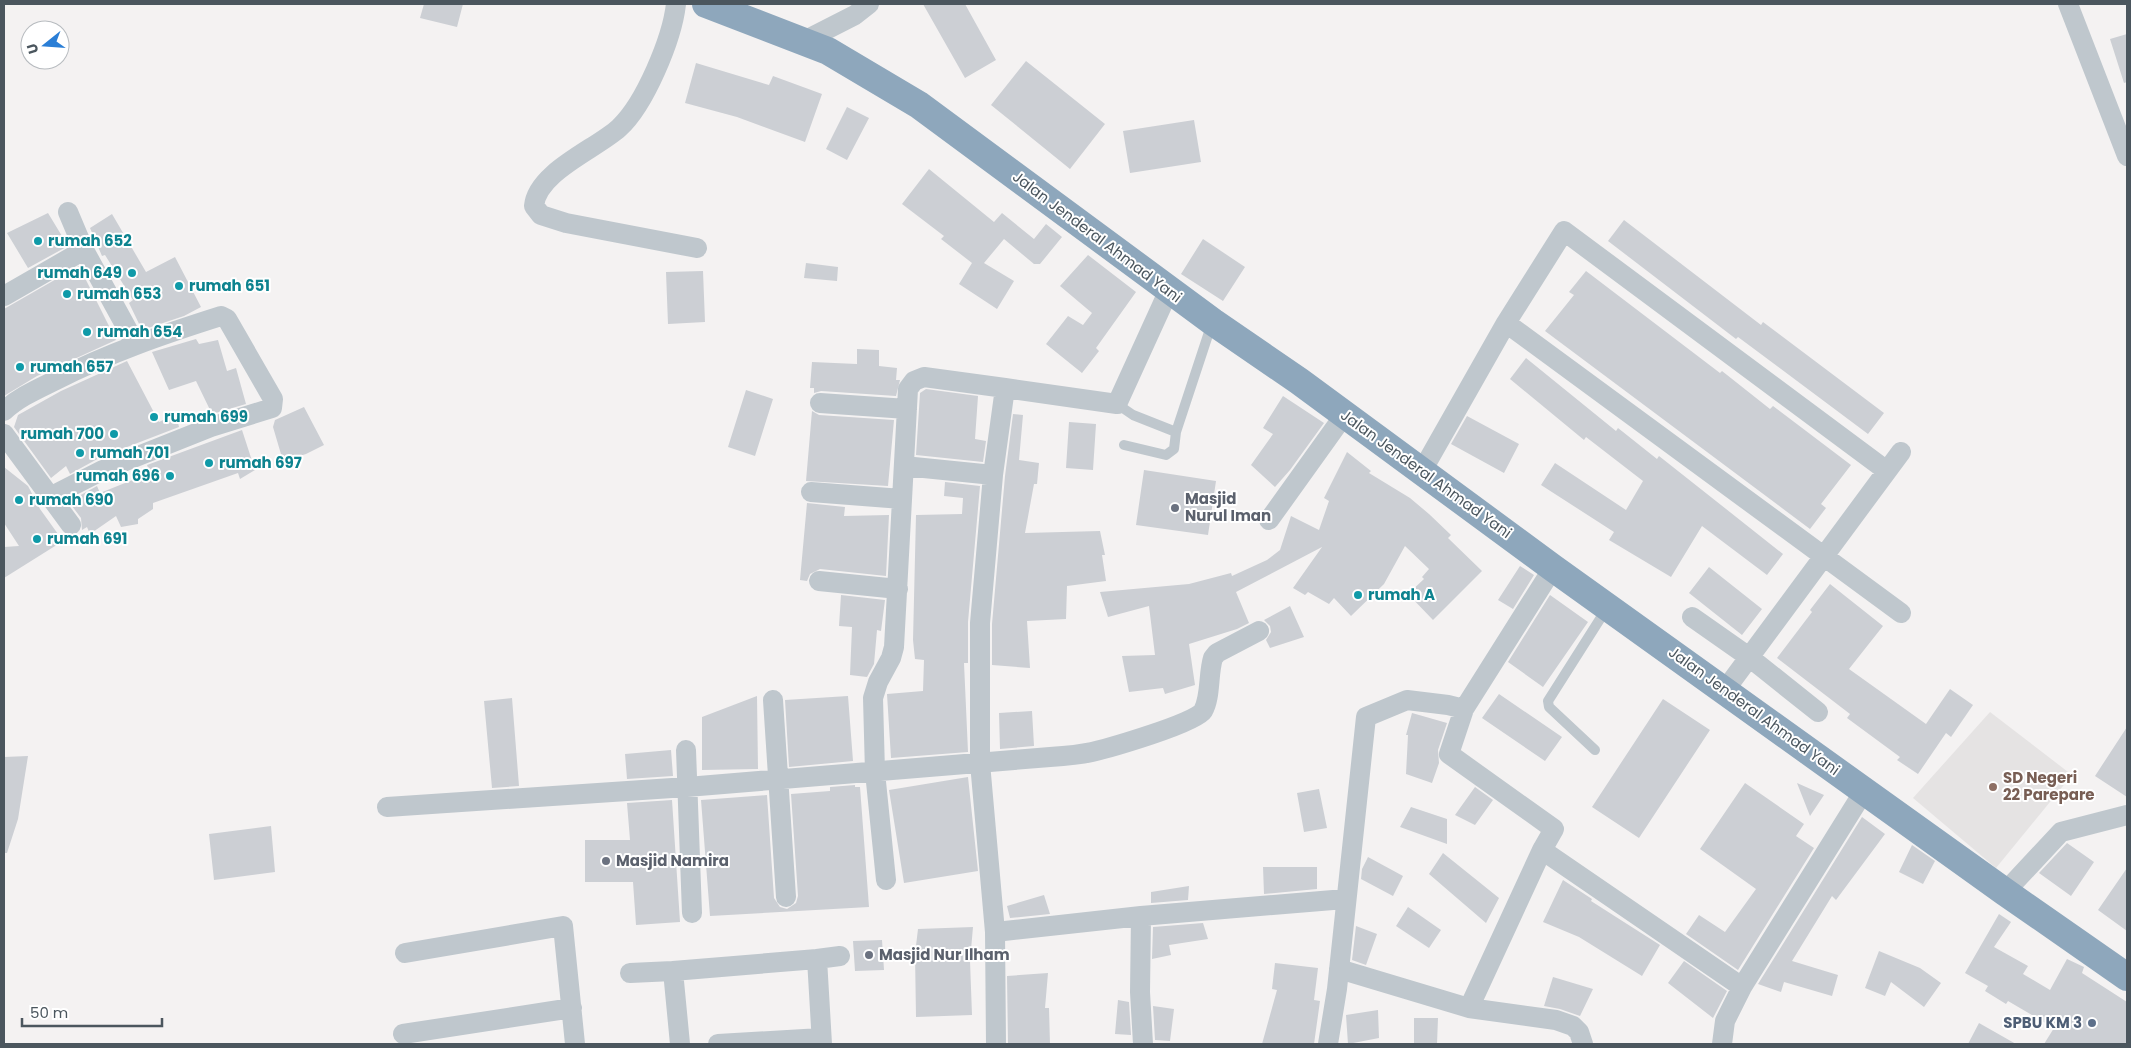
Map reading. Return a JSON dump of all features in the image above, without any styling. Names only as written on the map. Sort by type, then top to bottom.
[{"type":"highway","name":"Jalan Jenderal Ahmad Yani","points":[[706,4],[828,51],[918,105],[1212,322],[1345,414],[1553,568],[1609,606],[2005,892],[2127,977]]},
{"type":"street","points":[[676,4],[668,35],[645,92],[620,128],[570,161],[542,186],[536,194],[534,206],[541,215],[566,223],[697,248]]},
{"type":"street","points":[[804,41],[855,15],[869,4]]},
{"type":"street","points":[[2068,4],[2127,156]]},
{"type":"street","points":[[68,212],[84,250],[136,345]]},
{"type":"street","points":[[1422,471],[1506,323],[1564,231],[1887,471]]},
{"type":"street","points":[[4,296],[84,250]]},
{"type":"street","points":[[886,880],[875,772],[873,698],[892,655],[898,590],[908,389],[914,381],[920,378],[1117,404],[1169,290]]},
{"type":"street","points":[[4,411],[23,396],[84,366],[136,345],[224,317],[272,396],[274,406],[269,410],[211,427],[103,470],[50,497]]},
{"type":"street","points":[[1506,323],[1901,613]]},
{"type":"street","points":[[996,1044],[995,932],[980,763],[980,623],[993,475],[1005,388]]},
{"type":"street","points":[[820,403],[907,409]]},
{"type":"street","points":[[1269,520],[1345,414]]},
{"type":"street","points":[[4,434],[71,525]]},
{"type":"street","points":[[1725,690],[1901,452]]},
{"type":"street","points":[[904,466],[993,475]]},
{"type":"street","points":[[811,492],[902,499]]},
{"type":"street","points":[[1469,1008],[1542,850],[1554,829],[1449,754],[1464,709],[1553,568]]},
{"type":"street","points":[[819,581],[898,590]]},
{"type":"street","points":[[1692,617],[1749,657],[1818,712]]},
{"type":"street","points":[[387,806],[687,788],[980,763],[1093,751],[1192,720],[1202,712],[1213,658],[1259,631]]},
{"type":"street","points":[[773,700],[786,897]]},
{"type":"street","points":[[1328,1044],[1339,969],[1345,899],[1366,718],[1407,700],[1448,704],[1464,709]]},
{"type":"street","points":[[686,750],[692,913]]},
{"type":"street","points":[[1722,1044],[1725,1021],[1742,987],[1864,791]]},
{"type":"street","points":[[2005,892],[2062,832],[2127,814]]},
{"type":"street","points":[[1542,850],[1742,987]]},
{"type":"street","points":[[995,932],[1141,916],[1345,899]]},
{"type":"street","points":[[1141,916],[1140,992],[1142,1044]]},
{"type":"street","points":[[405,953],[563,926],[575,1044]]},
{"type":"street","points":[[630,973],[840,956]]},
{"type":"street","points":[[718,1044],[822,1041],[817,959]]},
{"type":"street","points":[[1339,969],[1469,1008],[1556,1020],[1573,1026],[1579,1032],[1583,1044]]},
{"type":"street","points":[[673,970],[680,1044]]},
{"type":"street","points":[[403,1034],[572,1008]]},
{"type":"lane","points":[[1124,445],[1166,455],[1174,449],[1176,432],[1212,322]]},
{"type":"lane","points":[[1117,404],[1133,415],[1176,432]]},
{"type":"lane","points":[[1596,750],[1549,708],[1548,701],[1609,606]]},
{"type":"shaded area","name":"SD Negeri 22 Parepare","points":[[1990,712],[2072,775],[1996,868],[1913,798]]},
{"type":"building","points":[[424,4],[463,4],[457,27],[420,18]]},
{"type":"building","points":[[923,4],[965,4],[996,60],[965,78]]},
{"type":"building","points":[[2127,34],[2127,82],[2124,83],[2110,39]]},
{"type":"building","points":[[1026,61],[1105,124],[1070,169],[991,105]]},
{"type":"building","points":[[696,63],[769,85],[773,76],[822,94],[805,142],[737,117],[685,103]]},
{"type":"building","points":[[847,107],[869,118],[847,160],[826,149]]},
{"type":"building","points":[[1194,120],[1201,162],[1130,173],[1123,131]]},
{"type":"building","points":[[929,169],[994,222],[1002,213],[1034,239],[1046,224],[1062,237],[1040,264],[1034,264],[1004,239],[984,263],[1014,281],[997,309],[959,284],[972,263],[941,239],[944,236],[902,204]]},
{"type":"building","name":"rumah 652","points":[[48,213],[68,246],[28,268],[7,233]]},
{"type":"building","points":[[112,214],[146,272],[175,257],[201,307],[184,316],[142,330],[129,303],[133,300],[105,255],[102,256],[90,228]]},
{"type":"building","points":[[1624,220],[1761,325],[1763,322],[1884,413],[1868,434],[1738,337],[1736,339],[1608,241]]},
{"type":"building","points":[[1203,239],[1245,267],[1223,301],[1181,274]]},
{"type":"building","points":[[1088,255],[1136,292],[1096,348],[1099,351],[1082,373],[1046,344],[1068,316],[1083,325],[1092,313],[1060,286]]},
{"type":"building","points":[[806,263],[838,267],[837,281],[804,278]]},
{"type":"building","points":[[79,266],[116,340],[37,376],[4,396],[4,309]]},
{"type":"building","points":[[703,271],[705,322],[668,324],[666,272]]},
{"type":"building","points":[[1586,271],[1720,373],[1722,371],[1770,409],[1773,406],[1851,465],[1821,504],[1826,508],[1810,529],[1545,331],[1574,295],[1569,292]]},
{"type":"building","points":[[196,339],[199,344],[218,340],[227,371],[236,368],[246,404],[212,414],[196,381],[169,390],[152,352]]},
{"type":"building","points":[[857,349],[879,350],[879,366],[897,368],[896,380],[900,380],[896,396],[821,391],[814,393],[814,388],[810,388],[812,362],[857,364]]},
{"type":"building","points":[[1526,358],[1616,431],[1618,428],[1657,459],[1659,456],[1783,554],[1767,575],[1702,526],[1671,577],[1609,540],[1614,532],[1541,485],[1555,463],[1626,510],[1643,481],[1586,437],[1584,440],[1510,379]]},
{"type":"building","points":[[127,361],[159,422],[176,414],[179,427],[101,457],[70,474],[66,466],[51,478],[14,427],[18,415],[61,391]]},
{"type":"building","points":[[926,389],[978,396],[975,439],[986,441],[983,462],[916,455],[920,393]]},
{"type":"building","points":[[746,390],[773,399],[755,456],[728,447]]},
{"type":"building","points":[[1283,396],[1324,423],[1290,470],[1275,487],[1251,465],[1273,434],[1263,428]]},
{"type":"building","points":[[304,407],[324,445],[306,454],[283,461],[273,427],[275,420]]},
{"type":"building","points":[[812,411],[819,415],[894,420],[888,486],[806,481]]},
{"type":"building","points":[[1013,414],[1023,415],[1019,460],[1039,463],[1037,484],[1034,484],[1025,533],[1100,531],[1105,555],[1102,555],[1106,581],[1067,586],[1066,619],[1027,621],[1030,668],[992,665],[992,624],[1005,476]]},
{"type":"building","points":[[1467,416],[1519,444],[1504,473],[1451,444]]},
{"type":"building","points":[[1069,422],[1096,424],[1093,470],[1066,468]]},
{"type":"building","points":[[242,430],[255,470],[240,479],[238,473],[153,503],[153,509],[138,519],[138,524],[121,527],[116,516],[90,534],[87,527],[82,530],[81,518],[72,506],[81,501],[79,496],[97,486],[100,493],[150,473],[147,465]]},
{"type":"building","points":[[1347,452],[1371,471],[1369,473],[1410,498],[1429,514],[1451,535],[1448,538],[1482,571],[1433,620],[1408,594],[1424,579],[1422,577],[1429,569],[1405,546],[1384,584],[1351,616],[1334,598],[1329,604],[1308,592],[1305,595],[1293,588],[1322,547],[1236,592],[1249,623],[1237,629],[1189,644],[1195,685],[1165,694],[1163,688],[1129,692],[1122,656],[1155,655],[1149,606],[1108,617],[1100,592],[1189,584],[1231,573],[1232,576],[1267,560],[1280,550],[1291,516],[1319,530],[1329,501],[1324,498]]},
{"type":"building","points":[[4,467],[28,486],[40,509],[63,541],[4,578],[4,547],[19,546],[4,523]]},
{"type":"building","name":"Masjid Nurul Iman","points":[[1144,470],[1216,481],[1208,535],[1136,525]]},
{"type":"building","points":[[945,482],[980,486],[968,622],[968,663],[964,663],[968,752],[891,758],[887,694],[923,691],[924,660],[915,659],[913,640],[916,515],[962,514],[963,498],[944,496]]},
{"type":"building","points":[[807,503],[845,507],[844,516],[889,515],[886,576],[820,569],[810,574],[807,581],[800,580]]},
{"type":"building","points":[[1520,566],[1534,575],[1513,609],[1498,600]]},
{"type":"building","points":[[1709,567],[1762,609],[1742,635],[1689,593]]},
{"type":"building","points":[[1830,584],[1883,626],[1849,669],[1926,724],[1950,689],[1973,705],[1951,737],[1946,733],[1918,774],[1897,760],[1900,757],[1847,718],[1850,714],[1777,658],[1812,612],[1810,610]]},
{"type":"building","points":[[841,595],[885,600],[881,631],[877,630],[874,664],[867,677],[850,675],[852,627],[839,626]]},
{"type":"building","points":[[1550,595],[1588,622],[1543,687],[1508,662]]},
{"type":"building","points":[[1290,606],[1304,637],[1270,648],[1266,640],[1271,632],[1270,626],[1264,620]]},
{"type":"building","points":[[1499,694],[1562,737],[1545,761],[1482,718]]},
{"type":"building","points":[[757,696],[758,769],[702,770],[702,717]]},
{"type":"building","points":[[848,696],[853,761],[789,767],[785,700]]},
{"type":"building","points":[[512,698],[519,786],[492,788],[484,701]]},
{"type":"building","points":[[1663,699],[1710,730],[1639,838],[1592,807]]},
{"type":"building","points":[[1032,711],[1034,746],[1000,749],[999,713]]},
{"type":"building","points":[[1412,713],[1447,723],[1438,750],[1439,763],[1432,783],[1406,774],[1408,735],[1406,735]]},
{"type":"building","points":[[2127,727],[2127,797],[2095,776]]},
{"type":"building","points":[[671,750],[673,776],[627,779],[625,754]]},
{"type":"building","points":[[28,756],[18,819],[7,853],[4,853],[4,757]]},
{"type":"building","points":[[968,777],[978,871],[904,883],[889,790]]},
{"type":"building","points":[[1745,783],[1804,824],[1796,836],[1814,848],[1738,970],[1686,934],[1699,915],[1725,932],[1756,889],[1700,849]]},
{"type":"building","points":[[1797,783],[1824,795],[1810,816]]},
{"type":"building","points":[[855,785],[855,787],[860,787],[869,907],[710,916],[701,800],[767,795],[774,898],[780,907],[787,909],[796,903],[798,896],[791,794],[830,791],[830,787]]},
{"type":"building","points":[[1475,787],[1493,800],[1475,825],[1455,815]]},
{"type":"building","points":[[1319,789],[1327,828],[1304,832],[1297,793]]},
{"type":"building","points":[[672,800],[680,922],[636,925],[633,882],[585,882],[585,840],[630,840],[627,803]]},
{"type":"building","points":[[1411,807],[1447,819],[1447,844],[1400,827]]},
{"type":"building","points":[[1862,817],[1885,834],[1836,900],[1832,896],[1792,961],[1838,975],[1832,996],[1784,982],[1781,992],[1758,984]]},
{"type":"building","points":[[271,826],[275,872],[214,880],[209,834]]},
{"type":"building","points":[[2067,843],[2094,862],[2071,896],[2039,873]]},
{"type":"building","points":[[1912,845],[1935,861],[1923,884],[1899,872]]},
{"type":"building","points":[[1443,853],[1499,898],[1486,923],[1429,874]]},
{"type":"building","points":[[1368,857],[1403,876],[1393,896],[1361,879],[1362,869]]},
{"type":"building","points":[[1263,867],[1317,867],[1317,889],[1264,894]]},
{"type":"building","points":[[2127,868],[2127,931],[2098,910]]},
{"type":"building","points":[[1563,880],[1592,899],[1591,901],[1660,945],[1642,976],[1579,937],[1543,922]]},
{"type":"building","points":[[1189,886],[1188,900],[1151,903],[1151,892]]},
{"type":"building","points":[[1044,895],[1050,914],[1010,918],[1007,906]]},
{"type":"building","points":[[1408,907],[1441,930],[1429,948],[1396,926]]},
{"type":"building","points":[[1999,914],[2011,922],[1994,947],[2028,966],[2023,974],[2050,990],[2067,959],[2084,967],[2082,973],[2127,1002],[2127,1044],[2044,1044],[2054,1028],[2008,1001],[2006,1004],[1985,991],[1988,986],[1965,973]]},
{"type":"building","points":[[1203,923],[1208,939],[1169,945],[1171,955],[1152,959],[1153,927]]},
{"type":"building","points":[[1356,926],[1377,934],[1366,965],[1352,960]]},
{"type":"building","points":[[973,927],[970,961],[972,1015],[916,1017],[915,954],[918,929]]},
{"type":"building","name":"Masjid Nur Ilham","points":[[882,940],[884,970],[855,971],[853,941]]},
{"type":"building","points":[[1879,951],[1920,968],[1941,983],[1924,1007],[1891,982],[1885,996],[1865,988]]},
{"type":"building","points":[[1684,961],[1727,991],[1713,1018],[1668,983]]},
{"type":"building","points":[[1275,963],[1318,968],[1314,1000],[1320,1001],[1314,1044],[1262,1044],[1277,990],[1272,989]]},
{"type":"building","points":[[1048,973],[1045,1008],[1049,1008],[1050,1044],[1008,1044],[1007,976]]},
{"type":"building","points":[[1553,977],[1593,989],[1580,1016],[1544,1006]]},
{"type":"building","points":[[1118,1000],[1129,1002],[1131,1035],[1115,1034]]},
{"type":"building","points":[[1153,1006],[1174,1009],[1170,1041],[1155,1040]]},
{"type":"building","points":[[1378,1010],[1379,1038],[1348,1044],[1346,1015]]},
{"type":"building","points":[[1414,1018],[1438,1018],[1437,1044],[1414,1044]]},
{"type":"building","points":[[1979,1023],[2016,1044],[1968,1044]]},
{"type":"place","name":"rumah 652","points":[[38,241]]},
{"type":"place","name":"rumah 649","points":[[132,273]]},
{"type":"place","name":"rumah 651","points":[[179,286]]},
{"type":"place","name":"rumah 653","points":[[67,294]]},
{"type":"place","name":"rumah 654","points":[[87,332]]},
{"type":"place","name":"rumah 657","points":[[20,367]]},
{"type":"place","name":"rumah 699","points":[[154,417]]},
{"type":"place","name":"rumah 700","points":[[114,434]]},
{"type":"place","name":"rumah 701","points":[[80,453]]},
{"type":"place","name":"rumah 697","points":[[209,463]]},
{"type":"place","name":"rumah 696","points":[[170,476]]},
{"type":"place","name":"rumah 690","points":[[19,500]]},
{"type":"place","name":"Masjid Nurul Iman","points":[[1175,508]]},
{"type":"place","name":"rumah 691","points":[[37,539]]},
{"type":"place","name":"rumah A","points":[[1358,595]]},
{"type":"place","name":"SD Negeri 22 Parepare","points":[[1993,787]]},
{"type":"place","name":"Masjid Namira","points":[[606,861]]},
{"type":"place","name":"Masjid Nur Ilham","points":[[869,955]]},
{"type":"place","name":"SPBU KM 3","points":[[2092,1023]]}]
